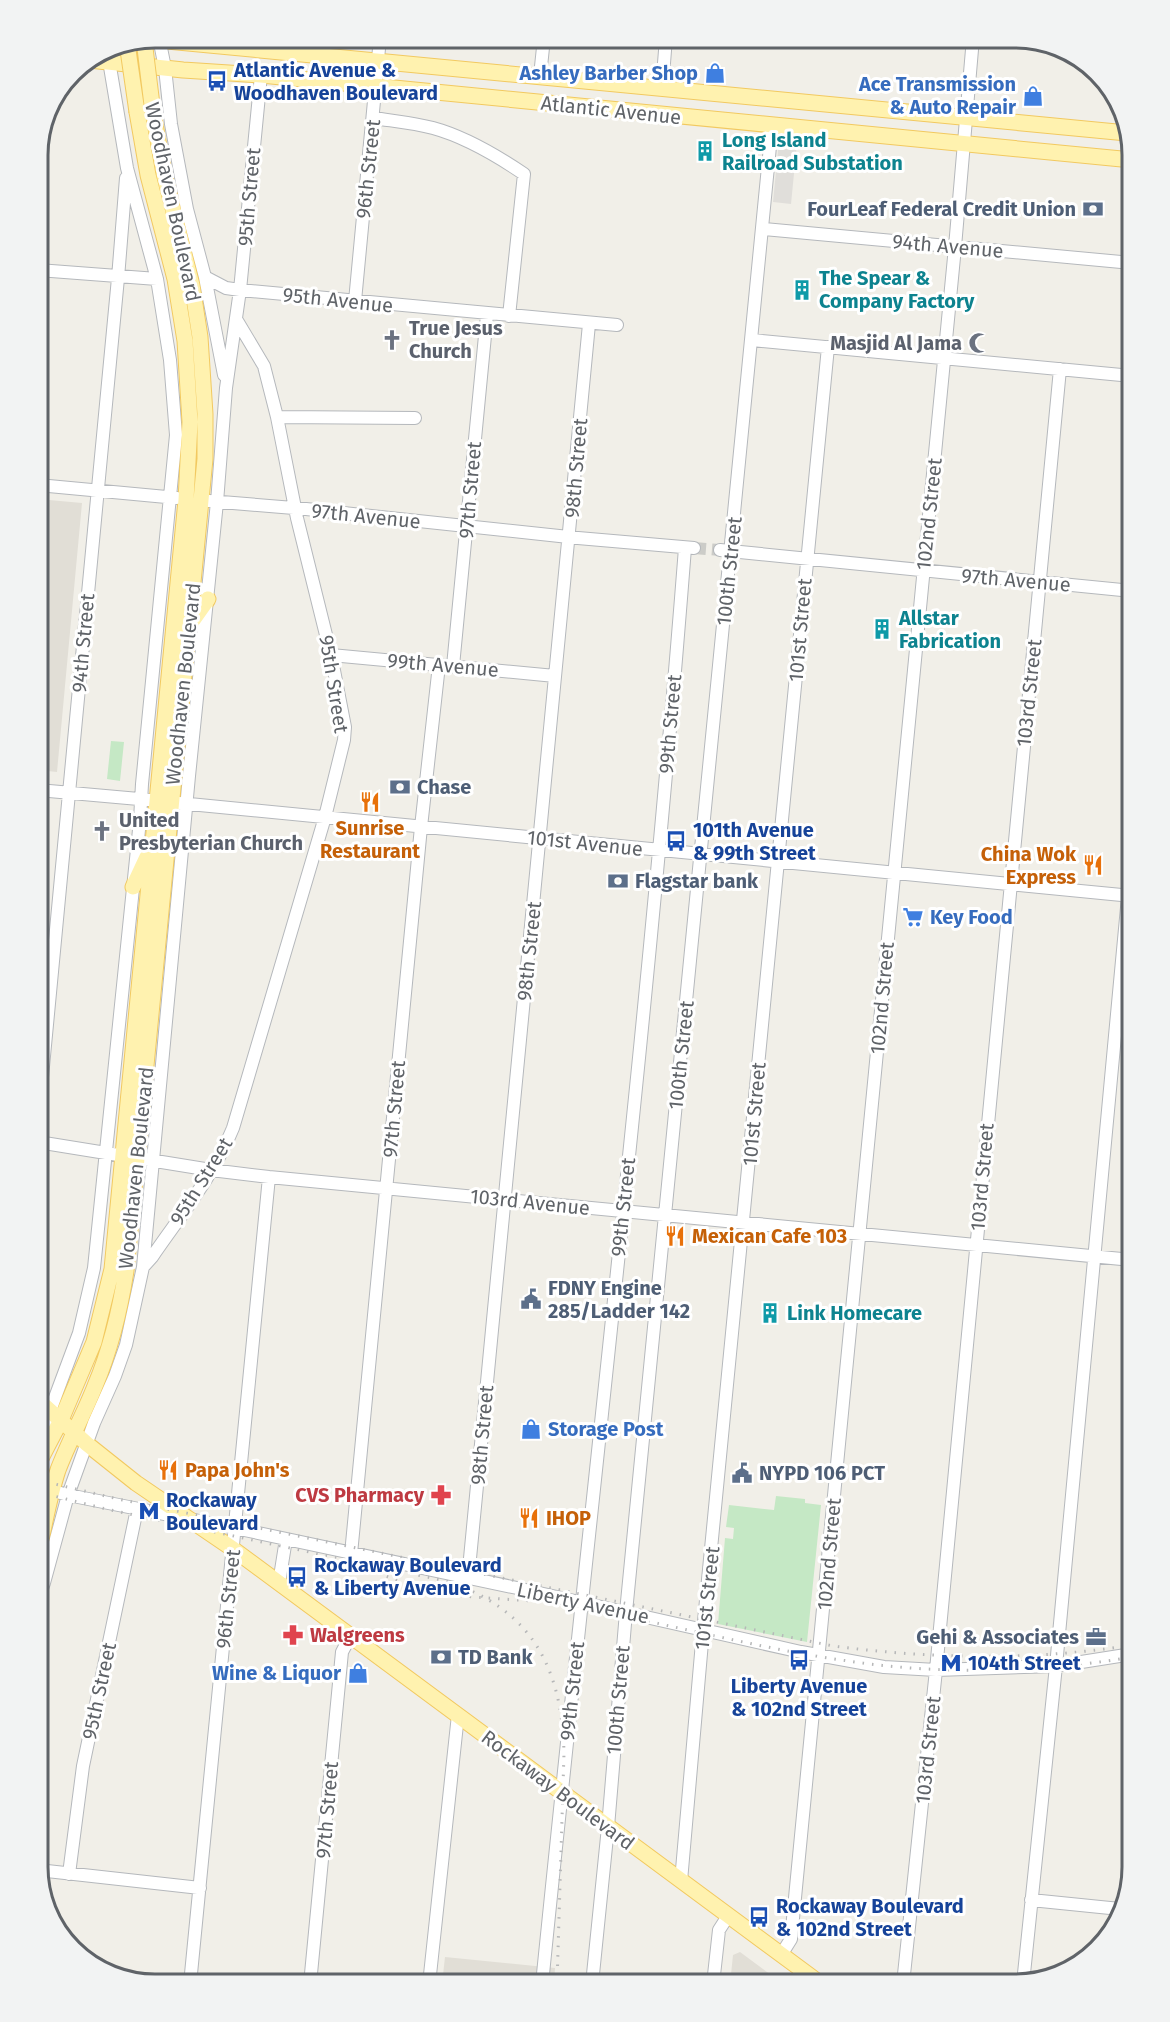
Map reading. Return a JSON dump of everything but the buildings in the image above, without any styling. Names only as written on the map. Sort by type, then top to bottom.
[{"type":"main road","name":"Woodhaven Boulevard","points":[[48,1436],[55,1416],[94,1342],[112,1269],[114,1154],[152,846],[149,800],[194,500],[205,459],[205,414],[200,337],[192,285],[164,174],[153,113],[152,48]]},
{"type":"main road","name":"Atlantic Avenue","points":[[291,48],[378,60],[1119,132]]},
{"type":"main road","name":"Woodhaven Boulevard","points":[[48,1485],[57,1473],[104,1363],[120,1306],[126,1271],[180,803],[194,500],[185,341],[175,279],[148,175],[128,52]]},
{"type":"main road","name":"Atlantic Avenue","points":[[112,57],[165,68],[261,75],[1122,159]]},
{"type":"main road","points":[[189,626],[208,598]]},
{"type":"main road","points":[[133,887],[152,846]]},
{"type":"main road","name":"Rockaway Boulevard","points":[[48,1409],[136,1483],[233,1549],[807,1974]]},
{"type":"street","name":"Woodhaven Boulevard","points":[[156,48],[165,68],[171,124],[187,209],[206,277],[226,388]]},
{"type":"street","name":"96th Street","points":[[355,301],[379,48]]},
{"type":"street","points":[[540,76],[543,48]]},
{"type":"street","points":[[662,88],[665,48]]},
{"type":"street","name":"102nd Street","points":[[781,1955],[791,1939],[820,1656],[955,247],[971,48]]},
{"type":"street","name":"Woodhaven Boulevard","points":[[108,59],[127,168],[157,279],[170,360],[176,435],[142,784],[149,800],[133,887],[114,1154]]},
{"type":"street","name":"95th Street","points":[[143,1267],[225,1147],[239,1110],[325,817],[344,740],[345,727],[331,655],[295,508],[277,417],[264,366],[236,319],[261,75]]},
{"type":"street","points":[[374,118],[448,132],[496,155],[524,174],[509,316]]},
{"type":"street","name":"100th Street","points":[[593,1974],[626,1612],[701,854],[725,550],[753,340],[772,126]]},
{"type":"street","name":"94th Street","points":[[48,1014],[127,168]]},
{"type":"street","name":"94th Avenue","points":[[764,228],[1122,262]]},
{"type":"street","points":[[48,271],[118,278],[157,279]]},
{"type":"street","name":"95th Avenue","points":[[206,277],[226,288],[240,290],[487,315],[617,325]]},
{"type":"street","name":"97th Street","points":[[453,666],[487,315]]},
{"type":"street","name":"Woodhaven Boulevard","points":[[48,1568],[68,1495],[95,1418],[126,1346],[143,1267],[154,1160],[180,803],[208,598],[226,388],[236,319]]},
{"type":"street","name":"98th Street","points":[[468,1579],[589,324]]},
{"type":"street","points":[[753,340],[1122,375]]},
{"type":"street","name":"101st Street","points":[[681,1881],[703,1631],[828,347]]},
{"type":"street","name":"103rd Street","points":[[904,1974],[936,1670],[1060,369]]},
{"type":"street","points":[[277,417],[415,418]]},
{"type":"street","name":"97th Avenue","points":[[48,486],[295,508],[690,548]]},
{"type":"street","name":"99th Street","points":[[543,1974],[690,548]]},
{"type":"street","name":"97th Avenue","points":[[725,550],[1122,590]]},
{"type":"street","name":"99th Avenue","points":[[331,655],[555,676]]},
{"type":"street","name":"97th Street","points":[[351,1554],[421,827],[439,665]]},
{"type":"street","name":"101st Avenue","points":[[48,791],[1122,894]]},
{"type":"street","points":[[1024,1973],[1122,983]]},
{"type":"street","name":"103rd Avenue","points":[[48,1144],[269,1177],[1122,1259]]},
{"type":"street","name":"96th Street","points":[[191,1974],[269,1177]]},
{"type":"street","points":[[48,1432],[55,1416]]},
{"type":"street","name":"Liberty Avenue","points":[[48,1490],[626,1612],[820,1656],[884,1666],[936,1670],[1056,1666],[1122,1656]]},
{"type":"street","name":"95th Street","points":[[69,1874],[83,1766],[137,1509]]},
{"type":"street","points":[[279,1583],[286,1539]]},
{"type":"street","name":"97th Street","points":[[311,1974],[342,1652],[350,1637]]},
{"type":"street","points":[[430,1974],[458,1715]]},
{"type":"street","points":[[48,1871],[200,1888]]},
{"type":"street","points":[[1031,1900],[1113,1908]]},
{"type":"street","points":[[714,1974],[718,1930],[728,1916]]},
{"type":"shaded area","points":[[779,141],[797,143],[791,204],[773,202]]},
{"type":"shaded area","points":[[48,500],[82,503],[57,772],[48,771]]},
{"type":"shaded area","points":[[740,1952],[770,1974],[731,1974],[733,1955]]},
{"type":"shaded area","points":[[445,1957],[555,1968],[555,1974],[443,1974]]},
{"type":"green space","points":[[111,741],[124,742],[120,781],[107,779]]},
{"type":"green space","points":[[776,1496],[805,1499],[805,1503],[821,1505],[807,1642],[718,1624],[725,1538],[733,1539],[734,1528],[726,1527],[729,1505],[774,1510]]},
{"type":"tunnel","points":[[694,548],[720,550]]},
{"type":"railway","points":[[48,1482],[118,1499],[833,1646],[945,1656],[1058,1654],[1122,1646]]},
{"type":"railway","points":[[48,1494],[106,1509],[446,1581],[476,1593],[521,1625],[536,1646],[548,1669],[557,1694],[562,1722],[564,1753],[557,1974]]},
{"type":"railway","points":[[369,1570],[434,1591],[471,1597],[573,1606],[779,1649],[883,1666],[955,1670],[1026,1669],[1122,1658]]},
{"type":"place","name":"Ashley Barber Shop","points":[[715,73]]},
{"type":"place","name":"Atlantic Avenue & Woodhaven Boulevard","points":[[217,81]]},
{"type":"place","name":"Ace Transmission & Auto Repair","points":[[1033,96]]},
{"type":"place","name":"Long Island Railroad Substation","points":[[705,151]]},
{"type":"place","name":"FourLeaf Federal Credit Union","points":[[1093,209]]},
{"type":"place","name":"The Spear & Company Factory","points":[[802,290]]},
{"type":"place","name":"True Jesus Church","points":[[392,340]]},
{"type":"place","name":"Masjid Al Jama","points":[[979,343]]},
{"type":"place","name":"Allstar Fabrication","points":[[882,629]]},
{"type":"place","name":"Chase","points":[[400,787]]},
{"type":"place","name":"Sunrise Restaurant","points":[[370,802]]},
{"type":"place","name":"United Presbyterian Church","points":[[102,831]]},
{"type":"place","name":"101th Avenue & 99th Street","points":[[676,841]]},
{"type":"place","name":"China Wok Express","points":[[1093,865]]},
{"type":"place","name":"Flagstar bank","points":[[618,881]]},
{"type":"place","name":"Key Food","points":[[913,917]]},
{"type":"place","name":"Mexican Cafe 103","points":[[675,1236]]},
{"type":"place","name":"FDNY Engine 285/Ladder 142","points":[[531,1299]]},
{"type":"place","name":"Link Homecare","points":[[770,1313]]},
{"type":"place","name":"Storage Post","points":[[531,1429]]},
{"type":"place","name":"Papa John's","points":[[168,1470]]},
{"type":"place","name":"NYPD 106 PCT","points":[[742,1473]]},
{"type":"place","name":"CVS Pharmacy","points":[[441,1495]]},
{"type":"place","name":"Rockaway Boulevard","points":[[149,1511]]},
{"type":"place","name":"IHOP","points":[[529,1518]]},
{"type":"place","name":"Rockaway Boulevard & Liberty Avenue","points":[[297,1577]]},
{"type":"place","name":"Walgreens","points":[[293,1635]]},
{"type":"place","name":"Gehi & Associates","points":[[1096,1637]]},
{"type":"place","name":"TD Bank","points":[[441,1657]]},
{"type":"place","name":"Liberty Avenue & 102nd Street","points":[[799,1660]]},
{"type":"place","name":"104th Street","points":[[951,1663]]},
{"type":"place","name":"Wine & Liquor","points":[[358,1673]]},
{"type":"place","name":"Rockaway Boulevard & 102nd Street","points":[[759,1917]]}]
